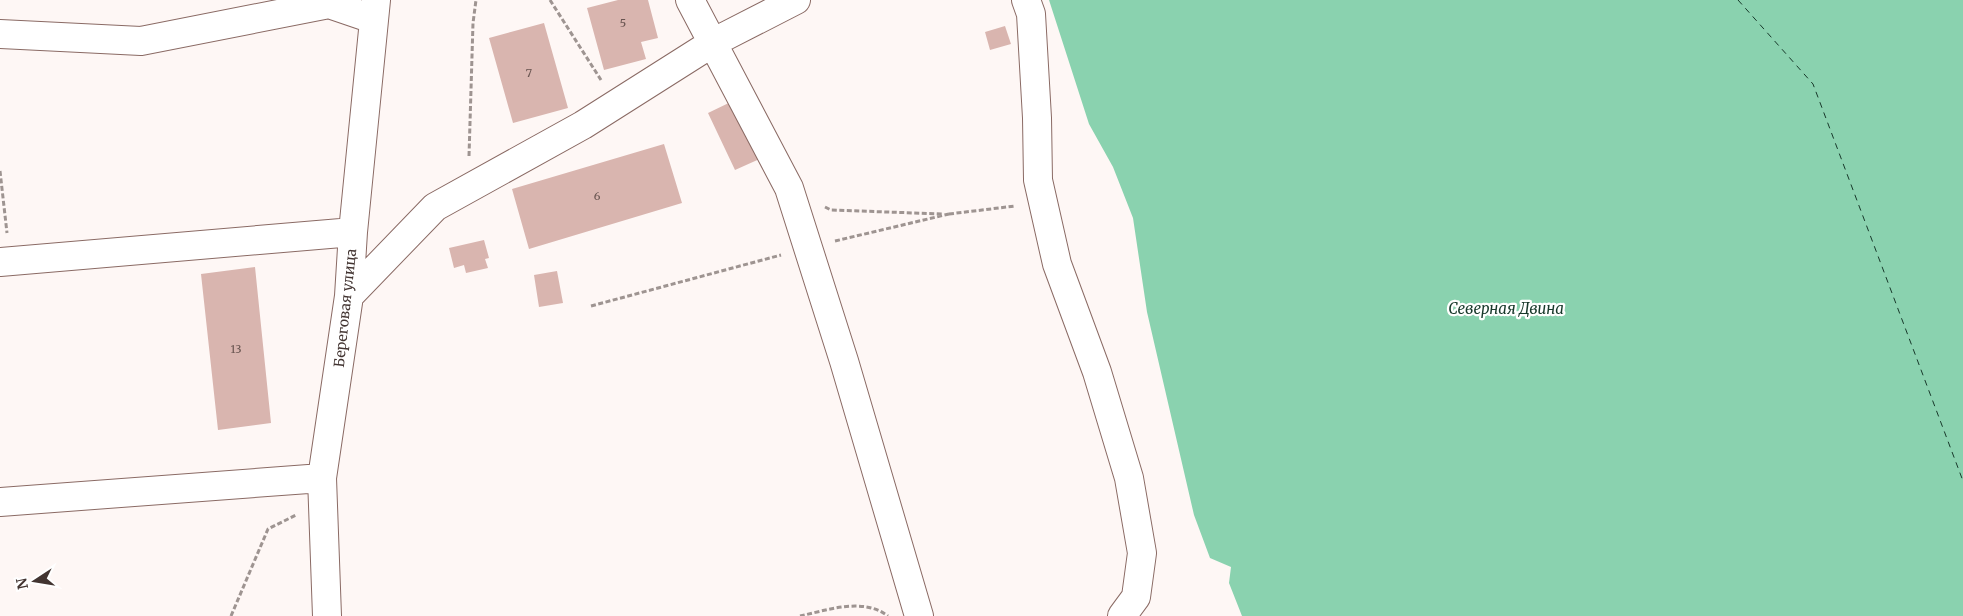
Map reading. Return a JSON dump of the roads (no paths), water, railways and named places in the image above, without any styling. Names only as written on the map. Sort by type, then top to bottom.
[{"type":"street","points":[[690,0],[714,42],[789,188],[847,370],[919,616]]},
{"type":"street","points":[[349,296],[435,207],[583,125],[714,42],[796,0]]},
{"type":"street","points":[[1026,0],[1030,14],[1037,118],[1038,180],[1057,264],[1097,372],[1129,478],[1142,553],[1136,597],[1122,616]]},
{"type":"street","points":[[0,34],[141,41],[328,2],[375,9]]},
{"type":"street","name":"Береговая улица","points":[[328,616],[323,490],[349,296],[353,232],[375,9]]},
{"type":"street","points":[[5,261],[353,232]]},
{"type":"street","points":[[0,502],[323,490]]},
{"type":"water","name":"Северная Двина","points":[[1049,0],[1963,0],[1963,616],[1242,616],[1229,583],[1231,567],[1210,558],[1194,515],[1147,312],[1133,218],[1113,167],[1089,124]]}]
